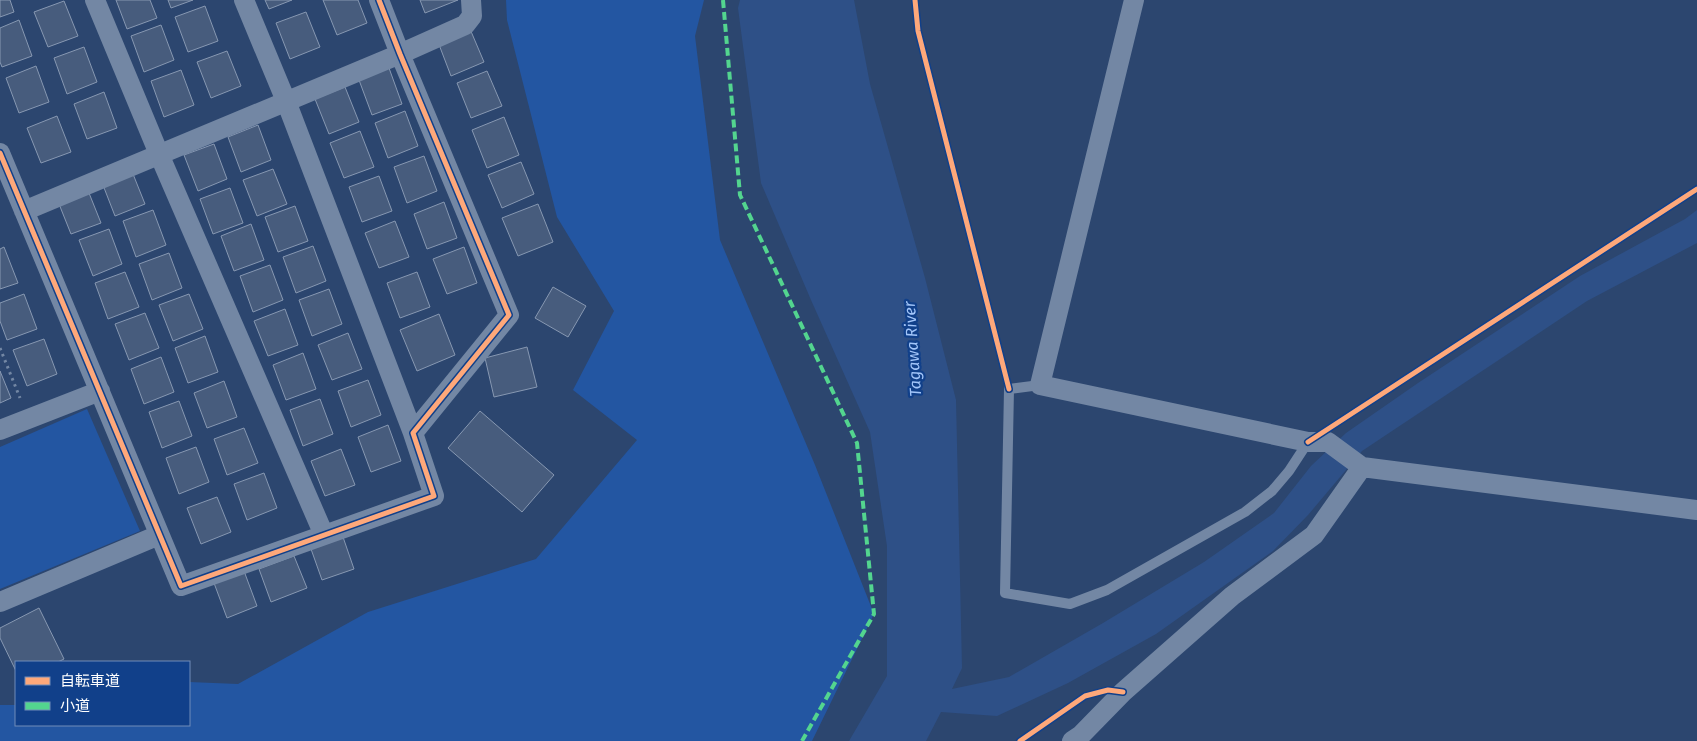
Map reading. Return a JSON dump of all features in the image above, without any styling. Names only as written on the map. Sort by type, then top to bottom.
[{"type":"street","points":[[94,0],[324,535]]},
{"type":"street","points":[[0,153],[181,586],[434,496],[413,432],[286,101],[244,0]]},
{"type":"street","points":[[379,0],[509,315],[413,432]]},
{"type":"street","points":[[24,211],[465,25],[472,16],[471,0]]},
{"type":"street","points":[[1134,0],[1040,385],[1308,442],[1328,442],[1362,467],[1697,510]]},
{"type":"street","points":[[0,430],[100,391]]},
{"type":"street","points":[[1072,741],[1081,735],[1124,692],[1232,596],[1314,535],[1362,467]]},
{"type":"street","points":[[0,602],[159,535]]},
{"type":"lane","points":[[1040,385],[1008,389],[1005,593],[1070,604],[1107,590],[1244,512],[1272,491],[1289,471],[1308,442]]},
{"type":"path","points":[[0,348],[29,419]]},
{"type":"shaded area","points":[[506,0],[704,0],[695,36],[720,240],[815,465],[874,614],[812,741],[0,741],[0,705],[15,705],[15,726],[190,726],[190,682],[238,684],[368,612],[536,559],[637,440],[573,390],[614,311],[557,217],[507,20]]},
{"type":"shaded area","points":[[87,409],[140,531],[0,589],[0,447]]},
{"type":"water","name":"Tagawa River","points":[[740,0],[854,0],[870,84],[925,278],[956,400],[962,668],[952,689],[1009,677],[1204,562],[1274,513],[1311,466],[1346,433],[1580,276],[1685,219],[1697,210],[1697,243],[1587,301],[1362,451],[1308,515],[1273,551],[1156,634],[1068,683],[997,716],[941,712],[926,741],[849,741],[887,676],[887,546],[870,432],[761,183],[738,8]]},
{"type":"building","points":[[0,0],[10,0],[14,12],[0,17]]},
{"type":"building","points":[[116,0],[150,0],[157,18],[127,29]]},
{"type":"building","points":[[168,0],[193,0],[171,8]]},
{"type":"building","points":[[265,0],[292,0],[269,9]]},
{"type":"building","points":[[323,0],[358,0],[367,23],[337,35]]},
{"type":"building","points":[[420,0],[458,0],[425,13]]},
{"type":"building","points":[[64,1],[78,36],[48,47],[34,12]]},
{"type":"building","points":[[205,6],[218,41],[188,52],[175,17]]},
{"type":"building","points":[[306,12],[320,47],[290,59],[276,23]]},
{"type":"building","points":[[19,20],[32,56],[2,67],[0,62],[0,28]]},
{"type":"building","points":[[161,25],[174,60],[144,72],[131,36]]},
{"type":"building","points":[[470,29],[484,62],[451,76],[438,42]]},
{"type":"building","points":[[84,47],[97,82],[67,94],[54,58]]},
{"type":"building","points":[[227,51],[241,86],[211,98],[197,62]]},
{"type":"building","points":[[36,66],[49,102],[19,113],[6,78]]},
{"type":"building","points":[[389,68],[402,104],[372,115],[359,80]]},
{"type":"building","points":[[181,70],[194,105],[164,117],[151,81]]},
{"type":"building","points":[[487,71],[502,106],[471,118],[457,83]]},
{"type":"building","points":[[345,87],[359,122],[329,134],[315,99]]},
{"type":"building","points":[[104,92],[117,128],[87,139],[74,104]]},
{"type":"building","points":[[405,111],[418,146],[388,158],[375,123]]},
{"type":"building","points":[[57,116],[71,152],[41,163],[27,128]]},
{"type":"building","points":[[504,117],[519,155],[487,168],[472,130]]},
{"type":"building","points":[[258,125],[271,160],[241,172],[228,137]]},
{"type":"building","points":[[360,131],[374,167],[344,178],[330,143]]},
{"type":"building","points":[[214,144],[227,179],[198,191],[184,155]]},
{"type":"building","points":[[424,156],[437,191],[407,203],[394,167]]},
{"type":"building","points":[[521,162],[534,194],[502,208],[488,175]]},
{"type":"building","points":[[131,169],[145,204],[115,216],[101,180]]},
{"type":"building","points":[[273,169],[287,204],[257,216],[243,180]]},
{"type":"building","points":[[379,176],[392,211],[362,222],[349,187]]},
{"type":"building","points":[[87,188],[101,223],[71,234],[57,199]]},
{"type":"building","points":[[230,188],[243,223],[213,234],[200,199]]},
{"type":"building","points":[[444,202],[457,238],[427,249],[414,214]]},
{"type":"building","points":[[538,204],[553,242],[518,256],[502,218]]},
{"type":"building","points":[[295,206],[308,241],[278,252],[265,217]]},
{"type":"building","points":[[153,210],[166,245],[136,257],[123,221]]},
{"type":"building","points":[[395,221],[409,257],[379,268],[365,233]]},
{"type":"building","points":[[251,224],[264,260],[234,271],[221,236]]},
{"type":"building","points":[[109,229],[122,264],[93,276],[79,240]]},
{"type":"building","points":[[313,246],[326,281],[296,293],[283,257]]},
{"type":"building","points":[[4,247],[18,283],[0,289],[0,249]]},
{"type":"building","points":[[464,247],[477,283],[447,294],[433,259]]},
{"type":"building","points":[[169,253],[182,288],[152,300],[139,264]]},
{"type":"building","points":[[270,265],[283,300],[253,312],[240,276]]},
{"type":"building","points":[[125,272],[139,307],[108,319],[95,283]]},
{"type":"building","points":[[417,272],[430,307],[400,318],[387,283]]},
{"type":"building","points":[[553,287],[586,306],[568,337],[535,318]]},
{"type":"building","points":[[329,289],[342,324],[312,336],[299,300]]},
{"type":"building","points":[[24,294],[37,329],[7,340],[0,321],[0,303]]},
{"type":"building","points":[[189,294],[203,329],[173,341],[159,305]]},
{"type":"building","points":[[285,309],[298,345],[268,356],[254,321]]},
{"type":"building","points":[[145,313],[159,348],[129,360],[115,324]]},
{"type":"building","points":[[439,314],[455,355],[417,371],[400,330]]},
{"type":"building","points":[[348,333],[362,369],[332,380],[318,345]]},
{"type":"building","points":[[205,336],[218,372],[188,383],[175,348]]},
{"type":"building","points":[[44,339],[57,374],[27,386],[13,350]]},
{"type":"building","points":[[527,347],[537,387],[494,397],[485,358]]},
{"type":"building","points":[[303,353],[316,389],[286,400],[273,365]]},
{"type":"building","points":[[161,357],[174,392],[144,404],[131,369]]},
{"type":"building","points":[[0,371],[11,398],[0,403]]},
{"type":"building","points":[[368,380],[381,415],[351,427],[338,391]]},
{"type":"building","points":[[224,381],[237,417],[207,428],[194,393]]},
{"type":"building","points":[[320,399],[333,434],[303,446],[290,410]]},
{"type":"building","points":[[179,401],[192,436],[162,448],[149,412]]},
{"type":"building","points":[[480,411],[554,475],[522,512],[448,448]]},
{"type":"building","points":[[388,425],[401,461],[371,472],[358,437]]},
{"type":"building","points":[[244,428],[258,463],[227,475],[214,439]]},
{"type":"building","points":[[196,447],[209,482],[179,494],[166,458]]},
{"type":"building","points":[[341,449],[355,485],[325,496],[311,461]]},
{"type":"building","points":[[264,473],[277,508],[247,520],[234,484]]},
{"type":"building","points":[[217,497],[231,532],[201,544],[187,508]]},
{"type":"building","points":[[343,537],[354,569],[322,580],[311,549]]},
{"type":"building","points":[[294,556],[307,588],[271,602],[259,569]]},
{"type":"building","points":[[244,571],[257,606],[227,618],[214,583]]},
{"type":"building","points":[[39,608],[64,659],[60,661],[15,661],[15,669],[0,638],[0,628]]},
{"type":"marked path","points":[[723,0],[740,195],[857,443],[874,614],[802,741]]},
{"type":"cycle path","points":[[0,153],[181,586],[434,496],[413,433],[509,315],[379,0]]},
{"type":"cycle path","points":[[915,0],[918,31],[1009,389]]},
{"type":"cycle path","points":[[1308,442],[1697,189]]},
{"type":"cycle path","points":[[1020,741],[1085,696],[1108,690],[1123,692]]}]
